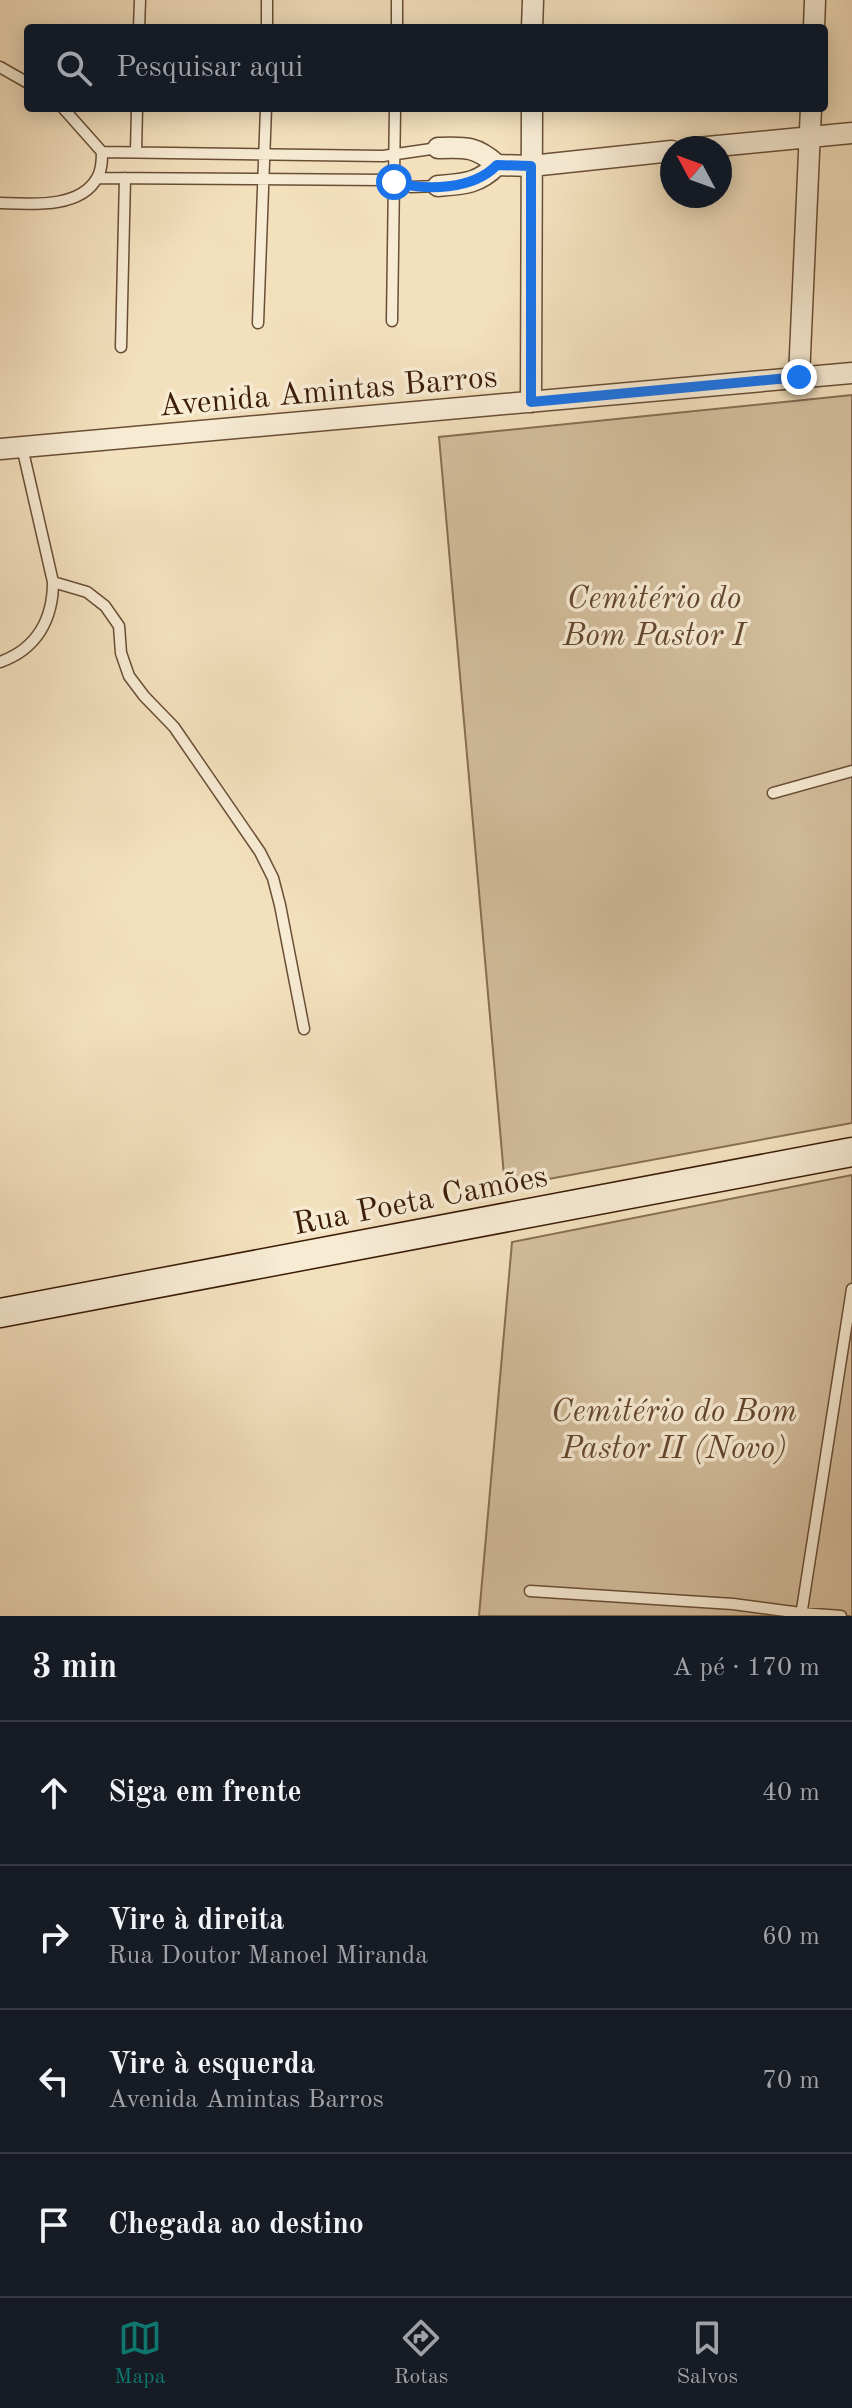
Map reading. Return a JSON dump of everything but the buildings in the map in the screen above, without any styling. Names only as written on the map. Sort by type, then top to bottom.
[{"type":"street","points":[[532,24],[533,0]]},
{"type":"street","points":[[814,24],[815,0]]},
{"type":"street","points":[[531,402],[532,112]]},
{"type":"street","points":[[799,377],[811,112]]},
{"type":"street","points":[[732,144],[852,133]]},
{"type":"street","points":[[438,148],[467,147],[487,156],[497,165],[531,166],[660,152]]},
{"type":"street","points":[[438,186],[467,184],[497,165]]},
{"type":"street","name":"Avenida Amintas Barros","points":[[0,449],[852,373]]},
{"type":"street","name":"Rua Poeta Camões","points":[[0,1313],[852,1152]]},
{"type":"lane","points":[[139,24],[140,0]]},
{"type":"lane","points":[[267,0],[267,24]]},
{"type":"lane","points":[[397,0],[397,24]]},
{"type":"lane","points":[[0,67],[24,81]]},
{"type":"lane","points":[[67,112],[102,152],[383,156],[438,148]]},
{"type":"lane","points":[[136,152],[137,112]]},
{"type":"lane","points":[[258,323],[266,112]]},
{"type":"lane","points":[[392,321],[395,112]]},
{"type":"lane","points":[[0,203],[37,204],[76,196],[97,178],[102,152]]},
{"type":"lane","points":[[97,178],[386,180],[411,187],[438,186]]},
{"type":"lane","points":[[121,347],[125,178]]},
{"type":"lane","points":[[0,662],[32,642],[46,624],[53,602],[53,582],[22,447]]},
{"type":"lane","points":[[53,582],[87,592],[105,606],[119,626],[121,653],[129,676],[174,727],[260,852],[273,878],[280,905],[304,1029]]},
{"type":"lane","points":[[773,793],[852,771]]},
{"type":"lane","points":[[801,1615],[852,1289]]},
{"type":"lane","points":[[530,1591],[733,1604],[801,1615],[841,1616]]},
{"type":"green space","name":"Cemitério do Bom Pastor I","points":[[852,395],[852,1123],[505,1187],[439,437]]},
{"type":"green space","name":"Cemitério do Bom Pastor II (Novo)","points":[[852,1175],[852,1616],[479,1616],[512,1242]]},
{"type":"route","points":[[394,182],[411,187],[467,184],[497,165],[531,166],[531,402],[799,377]]}]
